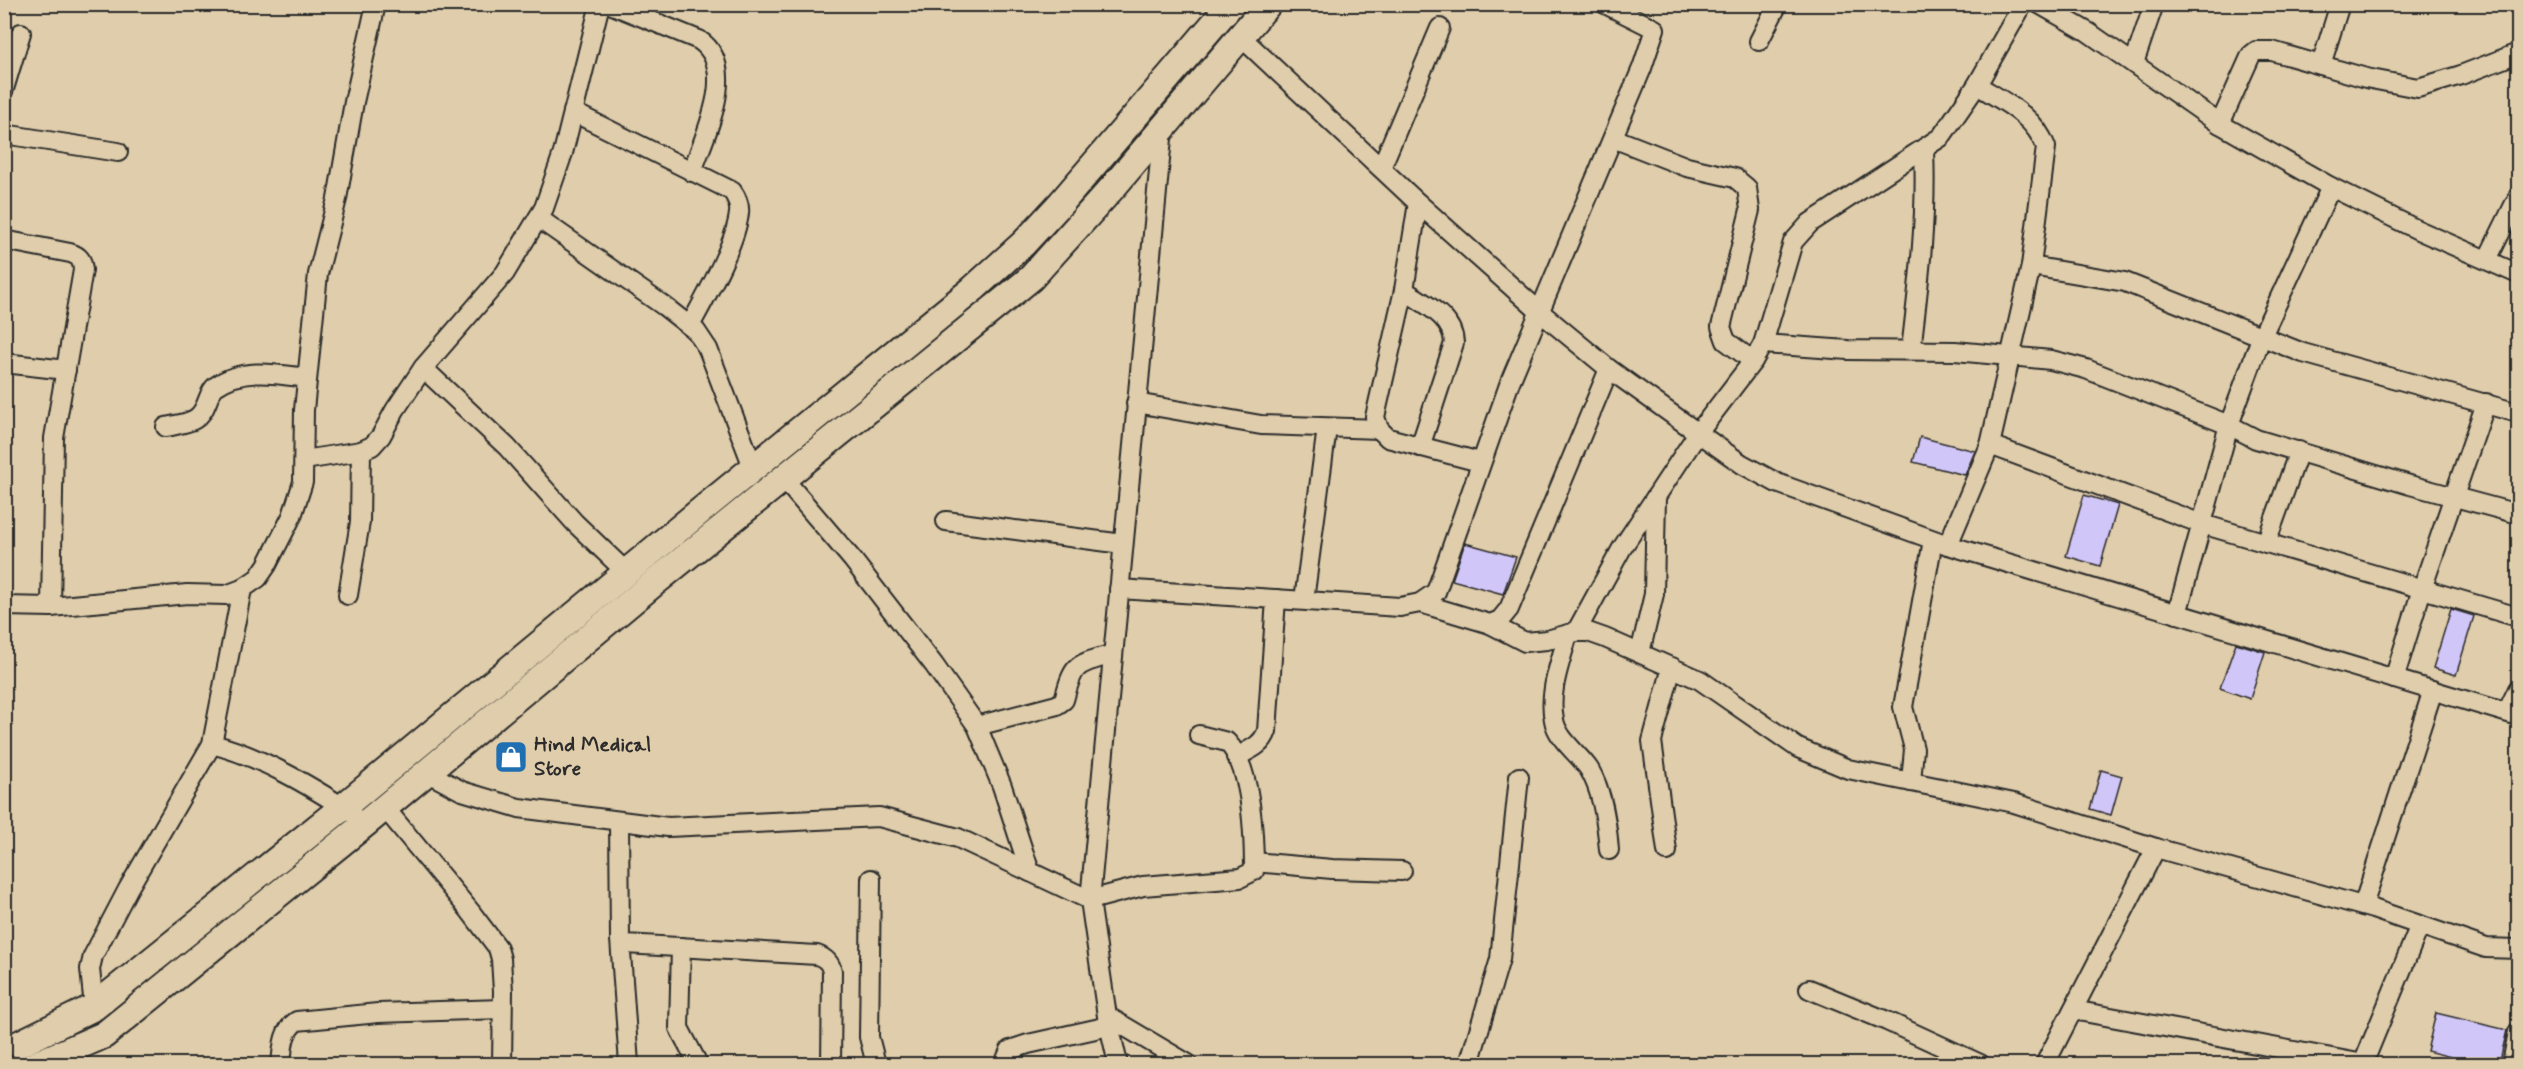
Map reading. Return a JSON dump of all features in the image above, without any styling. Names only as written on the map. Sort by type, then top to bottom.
[{"type":"street","points":[[4,606],[51,607],[188,594],[226,595],[242,590],[258,578],[292,516],[303,482],[304,410],[318,274],[337,199],[354,102],[376,4]]},
{"type":"street","points":[[304,460],[361,451],[372,446],[381,436],[423,368],[505,273],[544,208],[564,153],[600,4]]},
{"type":"street","points":[[610,4],[699,40],[708,45],[714,54],[719,86],[692,172]]},
{"type":"street","points":[[18,1052],[94,1007],[343,807],[753,467],[973,289],[1024,243],[1061,203],[1231,4]]},
{"type":"street","points":[[37,1065],[104,1035],[376,815],[783,478],[1031,278],[1268,4]]},
{"type":"street","points":[[1119,588],[1400,607],[1420,603],[1436,592],[1510,382],[1642,68],[1655,29],[1605,4]]},
{"type":"street","points":[[1759,41],[1778,4]]},
{"type":"street","points":[[1609,850],[1608,831],[1593,779],[1554,723],[1555,684],[1572,633],[1622,548],[1698,433],[1753,361],[1763,344],[1792,242],[1810,223],[1941,137],[1977,85],[2023,4]]},
{"type":"street","points":[[2039,4],[2088,32],[2220,124],[2331,187],[2418,230],[2518,274]]},
{"type":"street","points":[[2134,63],[2154,4]]},
{"type":"street","points":[[2321,65],[2340,4]]},
{"type":"street","points":[[1381,168],[1440,28]]},
{"type":"street","points":[[4,89],[21,33]]},
{"type":"street","points":[[1241,37],[1418,203],[1540,312],[1610,369],[1698,433],[1742,464],[1777,483],[1940,543],[2513,714],[2518,689]]},
{"type":"street","points":[[2220,124],[2252,55],[2256,51],[2272,51],[2376,80],[2418,88],[2461,75],[2518,53]]},
{"type":"street","points":[[1911,782],[1914,749],[1903,707],[1940,543],[1990,445],[2031,266],[2046,147],[2041,134],[2026,116],[1977,85]]},
{"type":"street","points":[[573,112],[732,191],[737,198],[739,215],[728,248],[690,326]]},
{"type":"street","points":[[1118,1065],[1108,1021],[1090,900],[1163,128]]},
{"type":"street","points":[[4,134],[118,152]]},
{"type":"street","points":[[1613,138],[1687,167],[1735,178],[1747,188],[1750,210],[1721,327],[1726,341],[1753,361]]},
{"type":"street","points":[[1911,351],[1923,253],[1926,192],[1924,150]]},
{"type":"street","points":[[2178,614],[2229,425],[2261,338],[2331,187]]},
{"type":"street","points":[[2487,260],[2518,198]]},
{"type":"street","points":[[1418,203],[1404,290],[1375,417],[1379,429],[1388,438],[1480,462]]},
{"type":"street","points":[[538,218],[690,326],[708,349],[753,467]]},
{"type":"street","points":[[4,240],[70,252],[78,255],[82,261],[83,270],[54,438],[51,607]]},
{"type":"street","points":[[2031,266],[2125,282],[2261,338],[2377,375],[2518,413]]},
{"type":"street","points":[[1404,290],[1448,321],[1454,332],[1454,343],[1420,447]]},
{"type":"street","points":[[1763,344],[1805,348],[2012,355],[2051,360],[2086,369],[2229,425],[2256,439],[2410,485],[2518,514]]},
{"type":"street","points":[[4,363],[66,370]]},
{"type":"street","points":[[423,368],[507,447],[574,523],[626,572]]},
{"type":"street","points":[[1490,624],[1500,620],[1509,609],[1610,369]]},
{"type":"street","points":[[166,427],[195,420],[202,414],[211,392],[229,380],[261,372],[307,378]]},
{"type":"street","points":[[1136,403],[1261,425],[1379,429]]},
{"type":"street","points":[[2394,679],[2422,589],[2486,403]]},
{"type":"street","points":[[1304,600],[1327,428]]},
{"type":"street","points":[[1990,445],[2202,524],[2518,616]]},
{"type":"street","points":[[348,595],[360,522],[361,451]]},
{"type":"street","points":[[2266,543],[2299,451]]},
{"type":"street","points":[[783,478],[852,558],[934,664],[977,726],[1002,786],[1030,872]]},
{"type":"street","points":[[1640,653],[1654,594],[1656,497]]},
{"type":"street","points":[[946,520],[1123,544]]},
{"type":"street","points":[[94,1007],[90,969],[93,956],[128,889],[212,744],[242,590]]},
{"type":"street","points":[[1236,757],[1259,744],[1267,731],[1276,599]]},
{"type":"street","points":[[1420,603],[1490,624],[1525,642],[1536,643],[1572,633],[1588,632],[1700,680],[1798,748],[1848,769],[2014,803],[2156,848],[2363,906],[2486,948],[2518,949]]},
{"type":"street","points":[[977,726],[1057,705],[1064,700],[1071,674],[1076,668],[1084,663],[1113,654]]},
{"type":"street","points":[[1666,851],[1652,741],[1672,667]]},
{"type":"street","points":[[2363,906],[2433,690]]},
{"type":"street","points":[[426,772],[462,791],[519,808],[668,827],[879,817],[958,838],[1090,900],[1143,886],[1240,878],[1254,871],[1253,820],[1250,799],[1236,757],[1227,742],[1199,735]]},
{"type":"street","points":[[212,744],[241,751],[343,807],[376,815],[470,911],[498,948],[501,959],[502,1065]]},
{"type":"street","points":[[1469,1065],[1500,959],[1519,777]]},
{"type":"street","points":[[619,821],[620,939],[629,1065]]},
{"type":"street","points":[[2044,1065],[2156,848]]},
{"type":"street","points":[[1254,862],[1402,872]]},
{"type":"street","points":[[872,879],[869,1037],[874,1064]]},
{"type":"street","points":[[2073,1011],[2363,1064],[2420,926]]},
{"type":"street","points":[[620,939],[625,944],[817,955],[824,958],[830,963],[832,970],[831,1065]]},
{"type":"street","points":[[681,947],[679,1028],[698,1065]]},
{"type":"street","points":[[1809,989],[1887,1021],[1980,1065]]},
{"type":"street","points":[[281,1065],[285,1035],[290,1026],[297,1021],[378,1013],[502,1009]]},
{"type":"street","points":[[1005,1065],[1010,1050],[1108,1021],[1188,1065]]},
{"type":"street","points":[[2512,1065],[2518,1032]]},
{"type":"building","points":[[1920,437],[1975,451],[1965,475],[1913,462]]},
{"type":"building","points":[[2084,495],[2118,505],[2100,566],[2066,556]]},
{"type":"building","points":[[1465,543],[1516,557],[1503,594],[1452,580]]},
{"type":"building","points":[[2451,609],[2474,616],[2456,675],[2433,668]]},
{"type":"building","points":[[2236,643],[2265,652],[2250,699],[2220,688]]},
{"type":"building","points":[[2101,770],[2122,776],[2111,815],[2090,809]]},
{"type":"building","points":[[2436,1013],[2507,1030],[2499,1065],[2483,1065],[2427,1051]]},
{"type":"place","name":"Hind Medical Store","points":[[511,757]]}]
